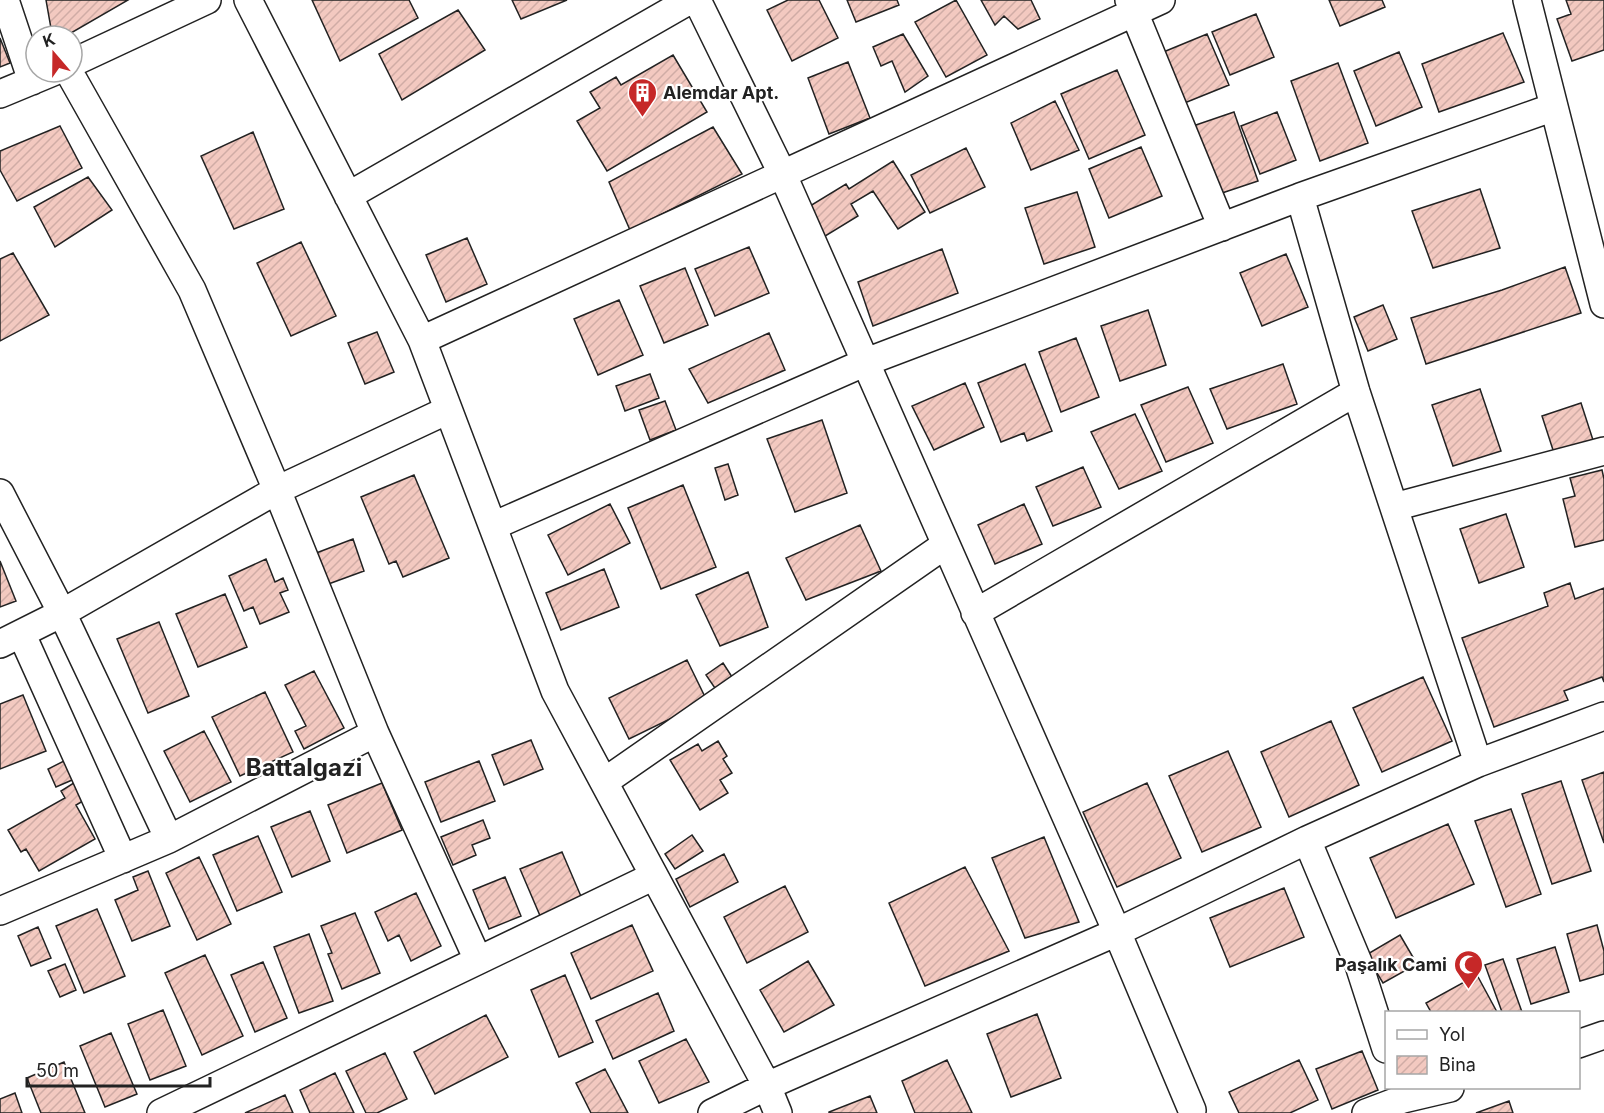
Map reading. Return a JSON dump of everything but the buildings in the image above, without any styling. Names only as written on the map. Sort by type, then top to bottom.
[{"type":"street","points":[[5,0],[24,40]]},
{"type":"street","points":[[84,57],[207,0]]},
{"type":"street","points":[[248,0],[422,340],[555,691],[767,1086],[778,1113]]},
{"type":"street","points":[[348,196],[690,0]]},
{"type":"street","points":[[697,0],[782,173],[1117,932],[1191,1110]]},
{"type":"street","points":[[422,340],[782,173],[1132,6],[1161,0]]},
{"type":"street","points":[[1527,0],[1554,107],[1595,228],[1604,304]]},
{"type":"street","points":[[1132,6],[1222,227]]},
{"type":"street","points":[[0,94],[25,84]]},
{"type":"street","points":[[76,84],[192,290],[277,490],[375,733],[478,960]]},
{"type":"street","points":[[493,526],[866,362],[1300,197],[1554,107]]},
{"type":"street","points":[[1300,197],[1356,392],[1478,763]]},
{"type":"street","points":[[975,613],[1356,392]]},
{"type":"street","points":[[123,859],[11,639],[62,613],[277,490],[448,410]]},
{"type":"street","points":[[1394,507],[1604,451]]},
{"type":"street","points":[[0,493],[62,613],[169,839]]},
{"type":"street","points":[[604,782],[945,545]]},
{"type":"street","points":[[712,1113],[767,1086],[1117,932],[1307,840],[1478,763],[1604,716]]},
{"type":"street","points":[[0,910],[169,839],[375,733]]},
{"type":"street","points":[[1307,840],[1358,962],[1385,1046]]},
{"type":"street","points":[[161,1113],[654,876]]},
{"type":"street","points":[[1580,1043],[1604,1035]]},
{"type":"street","points":[[1366,1113],[1446,1089]]},
{"type":"place","name":"Alemdar Apt.","points":[[642,118]]},
{"type":"place","name":"Paşalık Cami","points":[[1468,990]]},
{"type":"district","name":"Battalgazi","points":[[304,767]]}]
